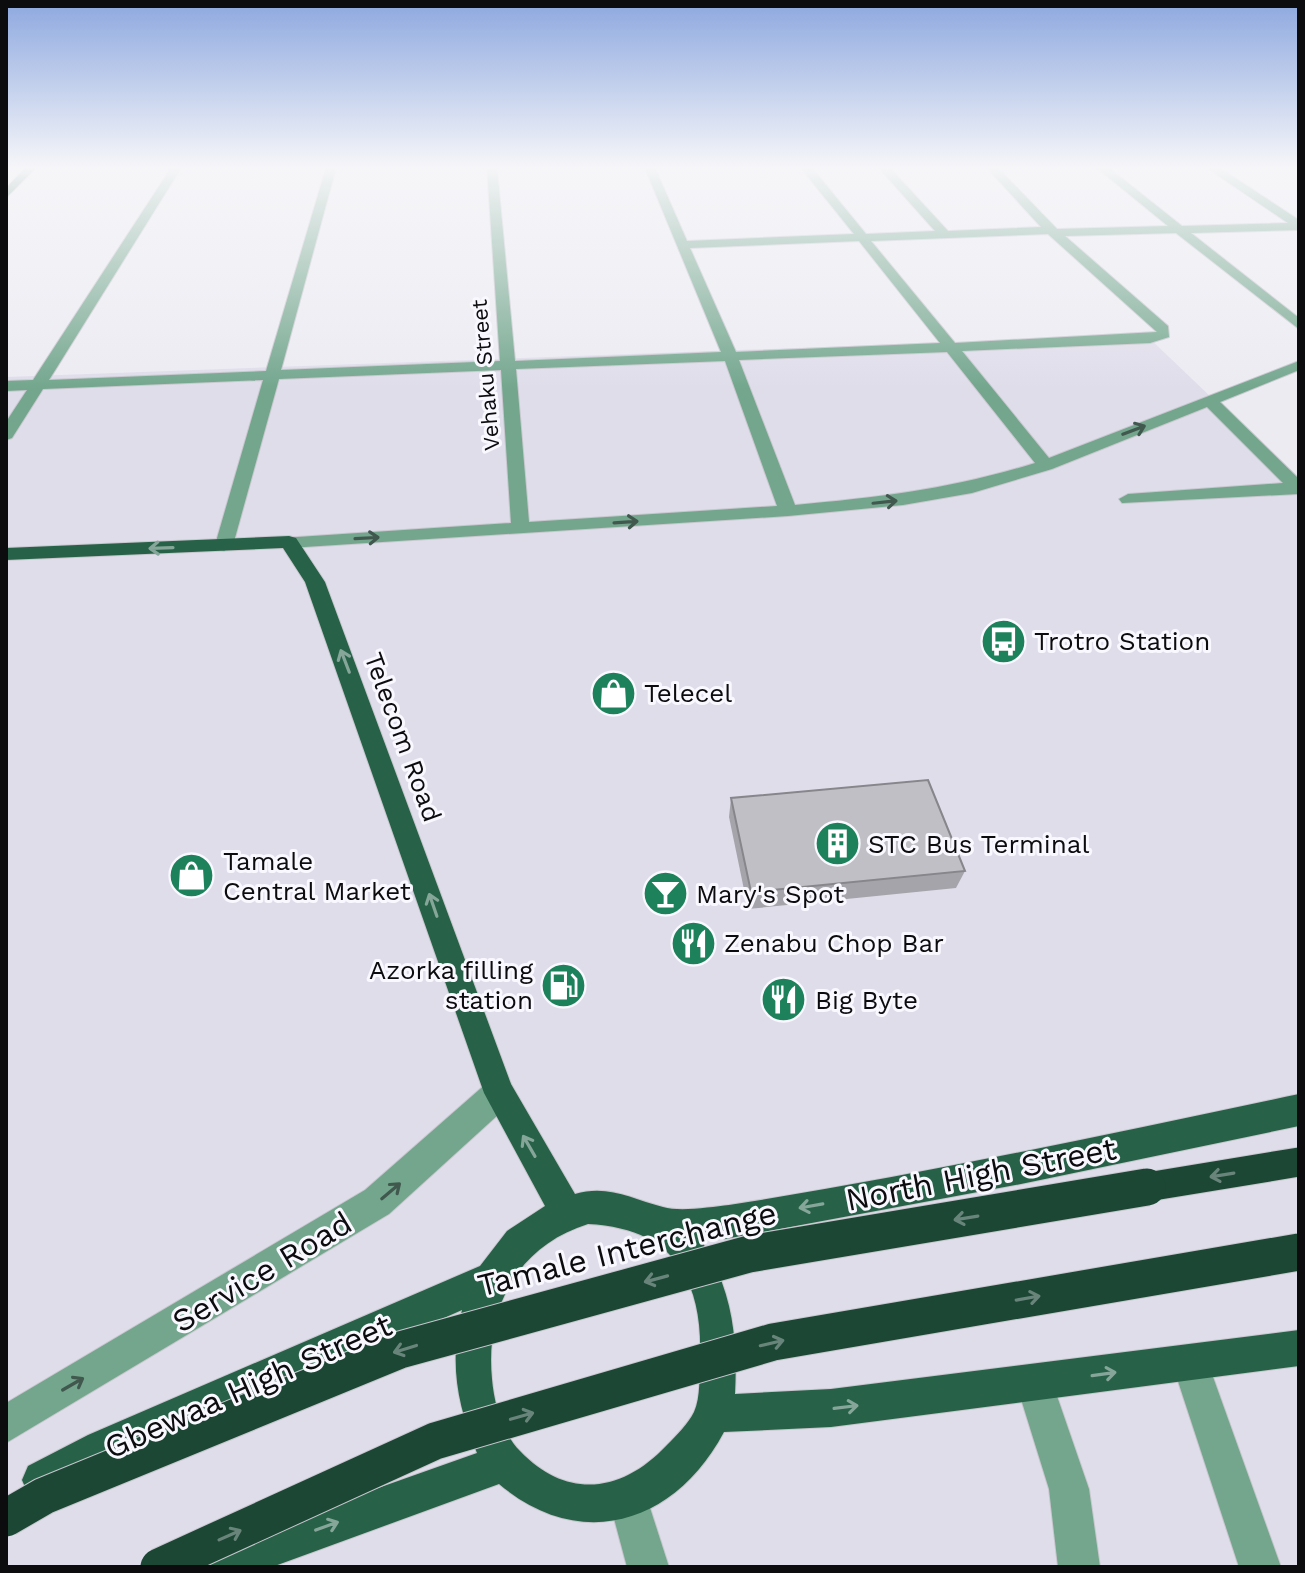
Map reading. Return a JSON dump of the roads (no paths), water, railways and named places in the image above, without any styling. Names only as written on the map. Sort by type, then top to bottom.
[{"type":"highway","name":"Tamale Interchange","points":[[6,1518],[44,1496],[400,1350],[430,1341],[749,1254],[1299,1162]]},
{"type":"highway","points":[[159,1567],[435,1441],[773,1342],[1299,1252]]},
{"type":"main road","points":[[6,554],[289,542]]},
{"type":"main road","name":"Telecom Road","points":[[289,542],[315,582],[331,623],[499,1093],[568,1214]]},
{"type":"main road","name":"North High Street","points":[[661,1225],[725,1222],[912,1188],[1299,1110]]},
{"type":"main road","points":[[588,1207],[626,1210],[661,1225],[690,1253],[711,1292],[721,1338],[713,1414],[669,1475],[629,1500],[583,1507],[540,1494],[504,1463],[480,1420],[471,1371],[476,1321],[492,1279],[518,1243],[551,1218],[588,1207]]},
{"type":"main road","name":"Gbewaa High Street","points":[[6,1499],[102,1449],[492,1279]]},
{"type":"main road","points":[[713,1414],[831,1408],[1299,1348]]},
{"type":"main road","points":[[229,1567],[268,1547],[504,1463]]},
{"type":"street","points":[[6,435],[129,241]]},
{"type":"street","points":[[224,545],[311,241]]},
{"type":"street","name":"Vehaku Street","points":[[497,241],[521,529]]},
{"type":"street","points":[[683,241],[788,511]]},
{"type":"street","points":[[685,245],[814,241]]},
{"type":"street","points":[[866,241],[1046,465]]},
{"type":"street","points":[[6,386],[275,373],[953,350],[1150,339],[1164,334],[1163,329],[1064,241]]},
{"type":"street","points":[[1195,241],[1299,325]]},
{"type":"street","points":[[289,542],[788,511],[903,500],[972,488],[1046,465],[1299,365]]},
{"type":"street","points":[[1209,400],[1298,487]]},
{"type":"street","points":[[1128,499],[1298,487]]},
{"type":"street","name":"Service Road","points":[[6,1424],[377,1202],[499,1093]]},
{"type":"street","points":[[1190,1363],[1260,1567]]},
{"type":"street","points":[[1035,1383],[1069,1489],[1079,1567]]},
{"type":"street","points":[[629,1500],[648,1567]]},
{"type":"place","name":"Trotro Station","points":[[1003,641]]},
{"type":"place","name":"Telecel","points":[[613,693]]},
{"type":"place","name":"STC Bus Terminal","points":[[837,844]]},
{"type":"place","name":"Tamale Central Market","points":[[192,876]]},
{"type":"place","name":"Mary's Spot","points":[[665,894]]},
{"type":"place","name":"Zenabu Chop Bar","points":[[693,943]]},
{"type":"place","name":"Azorka filling station","points":[[564,985]]},
{"type":"place","name":"Big Byte","points":[[784,1000]]}]
